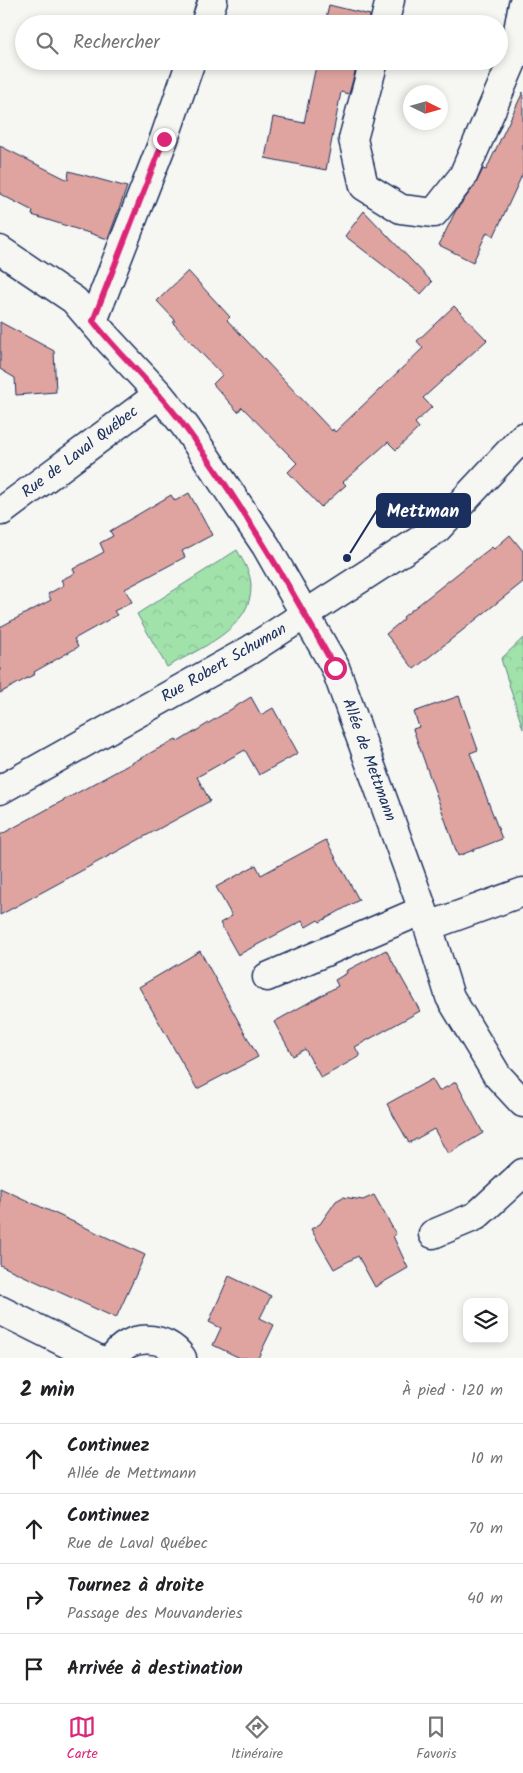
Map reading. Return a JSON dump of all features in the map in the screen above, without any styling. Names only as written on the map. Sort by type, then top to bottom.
[{"type":"street","points":[[208,15],[213,0]]},
{"type":"street","points":[[386,15],[390,0]]},
{"type":"street","points":[[372,70],[353,139],[364,186],[402,209],[434,213],[463,176],[512,62],[523,4]]},
{"type":"street","points":[[93,321],[164,139],[188,70]]},
{"type":"street","points":[[0,250],[74,300],[159,394],[185,426],[266,546],[306,615]]},
{"type":"street","name":"Rue de Laval Québec","points":[[2,511],[159,394]]},
{"type":"street","name":"Rue Robert Schuman","points":[[0,790],[250,650],[437,529],[523,437]]},
{"type":"street","name":"Allée de Mettmann","points":[[306,615],[335,668],[426,918],[450,997],[497,1075],[523,1103]]},
{"type":"street","points":[[267,977],[426,918],[523,892]]},
{"type":"street","points":[[433,1234],[476,1216],[523,1173]]},
{"type":"street","points":[[0,1310],[96,1358]]},
{"type":"street","points":[[113,1358],[116,1352],[128,1344],[141,1339],[155,1339],[168,1344],[182,1358]]},
{"type":"green space","points":[[237,550],[251,581],[249,601],[243,614],[221,636],[167,667],[137,614]]},
{"type":"green space","points":[[523,638],[523,729],[501,659]]},
{"type":"building","points":[[329,5],[370,15],[327,15]]},
{"type":"building","points":[[315,70],[356,70],[349,94],[341,92],[326,170],[265,158],[273,117],[304,123]]},
{"type":"building","points":[[523,92],[523,173],[494,236],[487,232],[473,262],[439,245],[455,212],[475,185],[483,169],[486,170]]},
{"type":"building","points":[[0,146],[68,180],[69,171],[127,187],[108,239],[32,215],[33,211],[0,194]]},
{"type":"building","points":[[364,211],[432,282],[421,294],[345,236]]},
{"type":"building","points":[[188,271],[230,317],[227,320],[335,432],[423,348],[417,341],[454,306],[487,340],[423,398],[432,407],[415,423],[419,428],[396,450],[388,442],[343,482],[346,485],[321,507],[288,472],[297,463],[242,407],[238,412],[213,384],[222,375],[173,323],[175,320],[157,301]]},
{"type":"building","points":[[0,322],[54,351],[56,392],[16,395],[15,378],[0,369]]},
{"type":"building","points":[[189,493],[212,535],[182,551],[185,557],[125,589],[132,602],[114,611],[117,615],[74,639],[78,647],[0,693],[0,627],[51,600],[48,594],[64,585],[61,580],[75,573],[73,569],[104,552],[100,543],[113,536],[110,531],[171,495],[175,501]]},
{"type":"building","points":[[510,535],[523,551],[523,582],[414,669],[386,634],[404,619],[403,617]]},
{"type":"building","points":[[459,696],[478,750],[470,753],[502,839],[458,856],[413,729],[419,727],[414,712]]},
{"type":"building","points":[[251,697],[261,715],[273,708],[298,753],[259,775],[245,750],[197,777],[210,801],[0,915],[0,835],[176,739],[178,742]]},
{"type":"building","points":[[326,840],[359,900],[320,922],[318,920],[306,927],[302,921],[238,955],[220,923],[232,916],[216,887],[256,865],[261,875]]},
{"type":"building","points":[[386,950],[420,1011],[355,1047],[360,1056],[321,1078],[305,1049],[293,1056],[274,1022],[338,986],[335,980],[347,973],[346,971]]},
{"type":"building","points":[[200,951],[258,1057],[197,1089],[139,987]]},
{"type":"building","points":[[432,1079],[439,1091],[456,1082],[483,1133],[448,1154],[434,1129],[409,1143],[387,1104]]},
{"type":"building","points":[[0,1188],[145,1255],[116,1318],[0,1265]]},
{"type":"building","points":[[374,1195],[396,1234],[393,1236],[408,1268],[375,1287],[358,1256],[334,1269],[311,1229],[320,1224],[336,1201],[343,1197],[363,1200]]},
{"type":"building","points":[[229,1276],[271,1296],[260,1318],[274,1325],[258,1358],[240,1358],[213,1345],[221,1328],[209,1322]]},
{"type":"place","name":"Mettman","points":[[347,558]]},
{"type":"route","points":[[164,139],[93,321],[159,394],[185,426],[266,546],[335,668]]}]
